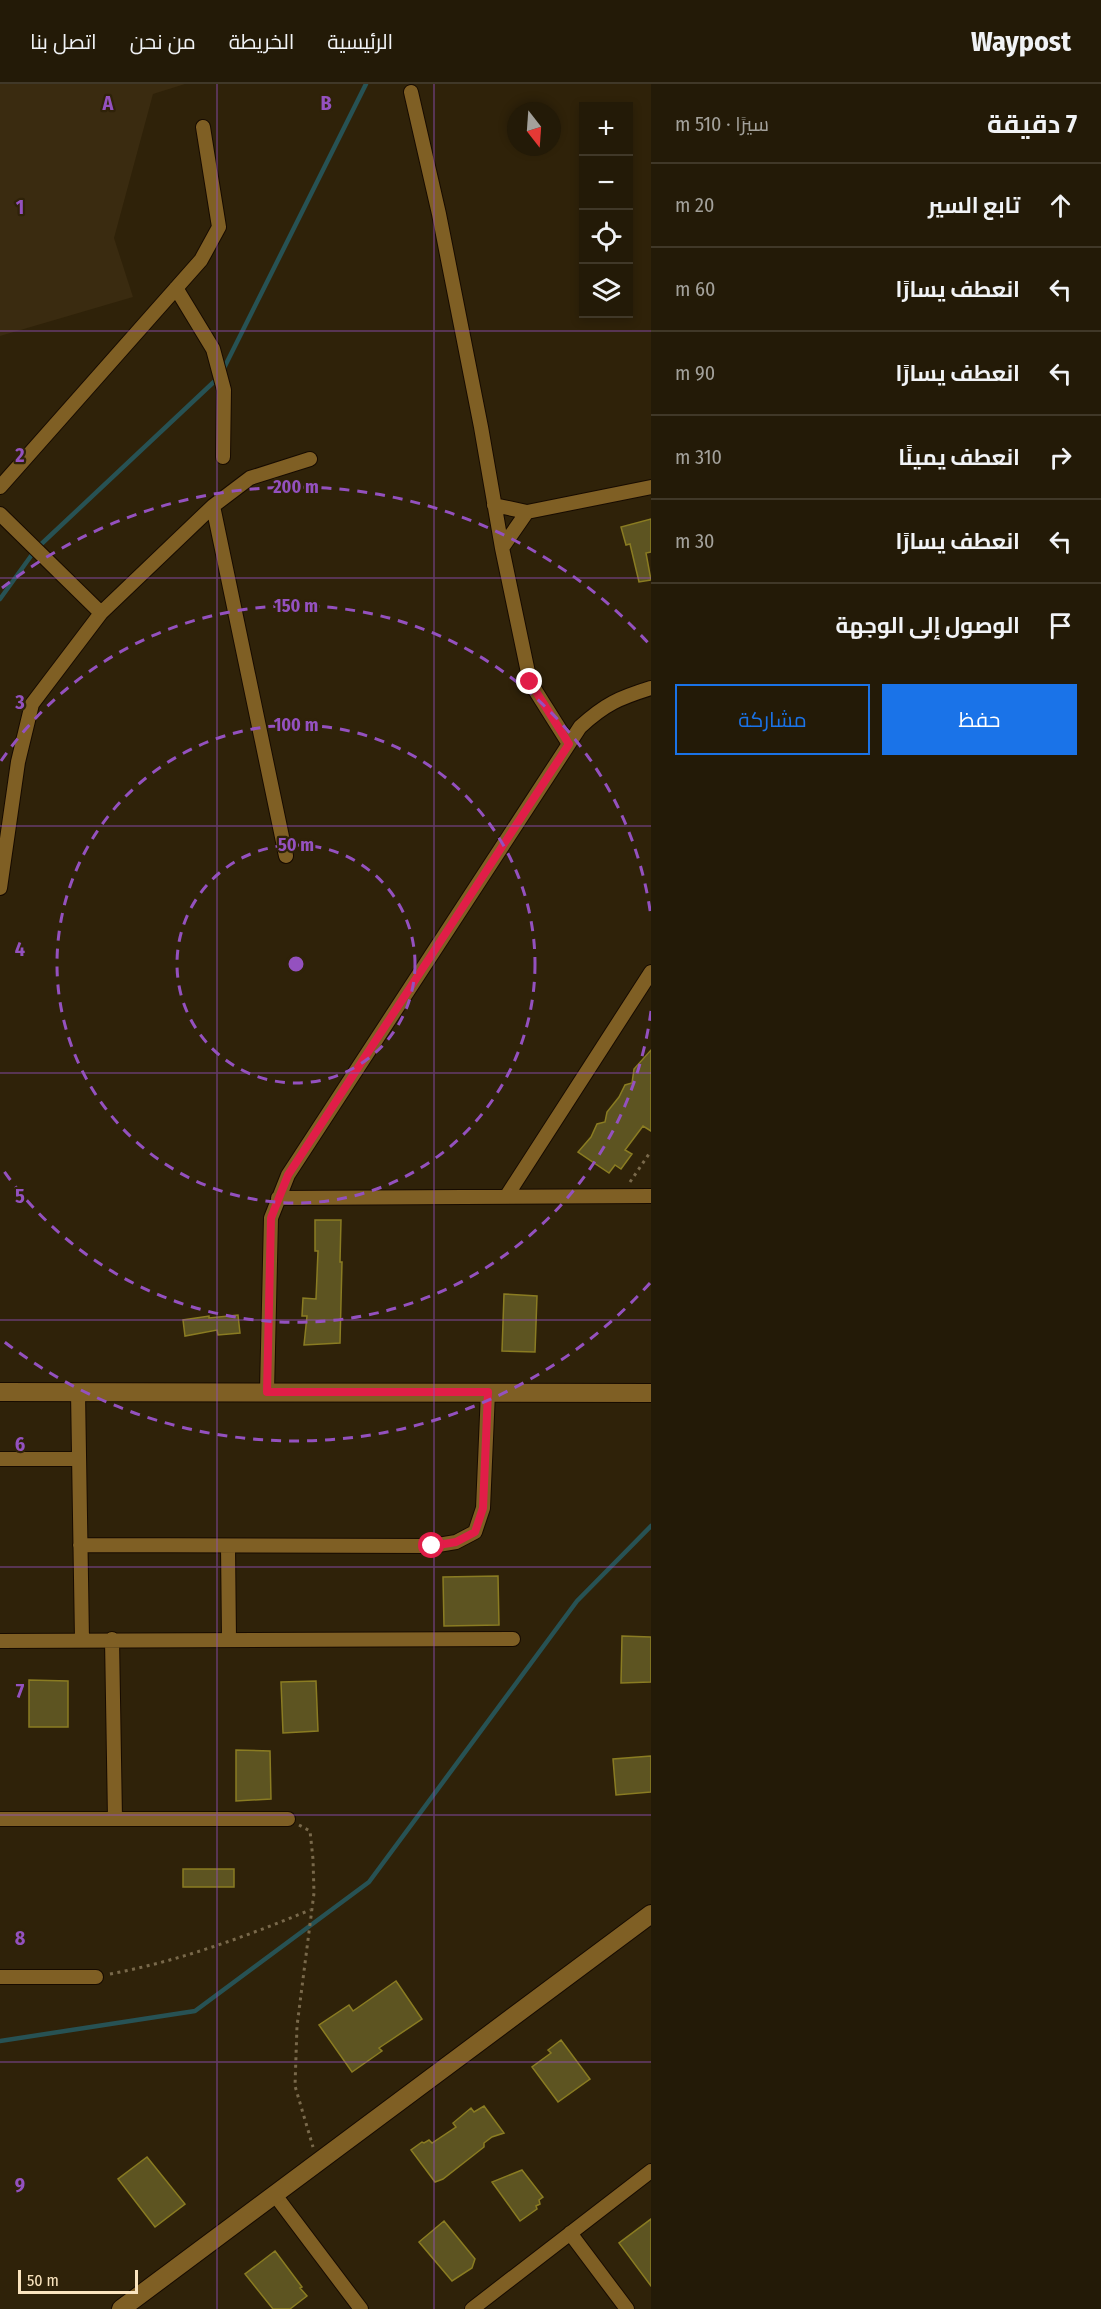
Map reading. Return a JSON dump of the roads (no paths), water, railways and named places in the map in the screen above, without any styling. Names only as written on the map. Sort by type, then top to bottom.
[{"type":"street","points":[[411,92],[441,225],[502,548],[530,682],[569,744]]},
{"type":"street","points":[[0,487],[201,260],[219,227],[203,128]]},
{"type":"street","points":[[176,288],[213,350],[224,390],[223,457]]},
{"type":"street","points":[[0,888],[18,762],[32,704],[101,614],[213,506],[250,478],[310,459]]},
{"type":"street","points":[[494,505],[527,512],[651,487]]},
{"type":"street","points":[[213,506],[286,856]]},
{"type":"street","points":[[502,548],[527,512]]},
{"type":"street","points":[[0,514],[101,614]]},
{"type":"street","points":[[267,1392],[271,1218],[288,1175],[580,727],[599,709],[619,697],[651,688]]},
{"type":"street","points":[[506,1197],[651,972]]},
{"type":"street","points":[[278,1198],[651,1196]]},
{"type":"street","points":[[0,1392],[651,1393]]},
{"type":"street","points":[[78,1392],[82,1640]]},
{"type":"street","points":[[80,1545],[432,1546],[456,1542],[475,1532],[483,1508],[488,1392]]},
{"type":"street","points":[[0,1459],[79,1459]]},
{"type":"street","points":[[228,1546],[229,1639]]},
{"type":"street","points":[[112,1639],[115,1819]]},
{"type":"street","points":[[0,1641],[513,1639]]},
{"type":"street","points":[[0,1819],[288,1819]]},
{"type":"street","points":[[122,2309],[651,1914]]},
{"type":"street","points":[[0,1977],[96,1977]]},
{"type":"street","points":[[472,2309],[651,2171]]},
{"type":"street","points":[[275,2195],[361,2309]]},
{"type":"street","points":[[570,2233],[627,2309]]},
{"type":"waterway","points":[[222,372],[366,84]]},
{"type":"waterway","points":[[0,599],[36,549],[218,378]]},
{"type":"waterway","points":[[0,2041],[195,2011],[369,1882],[577,1601],[651,1526]]}]
